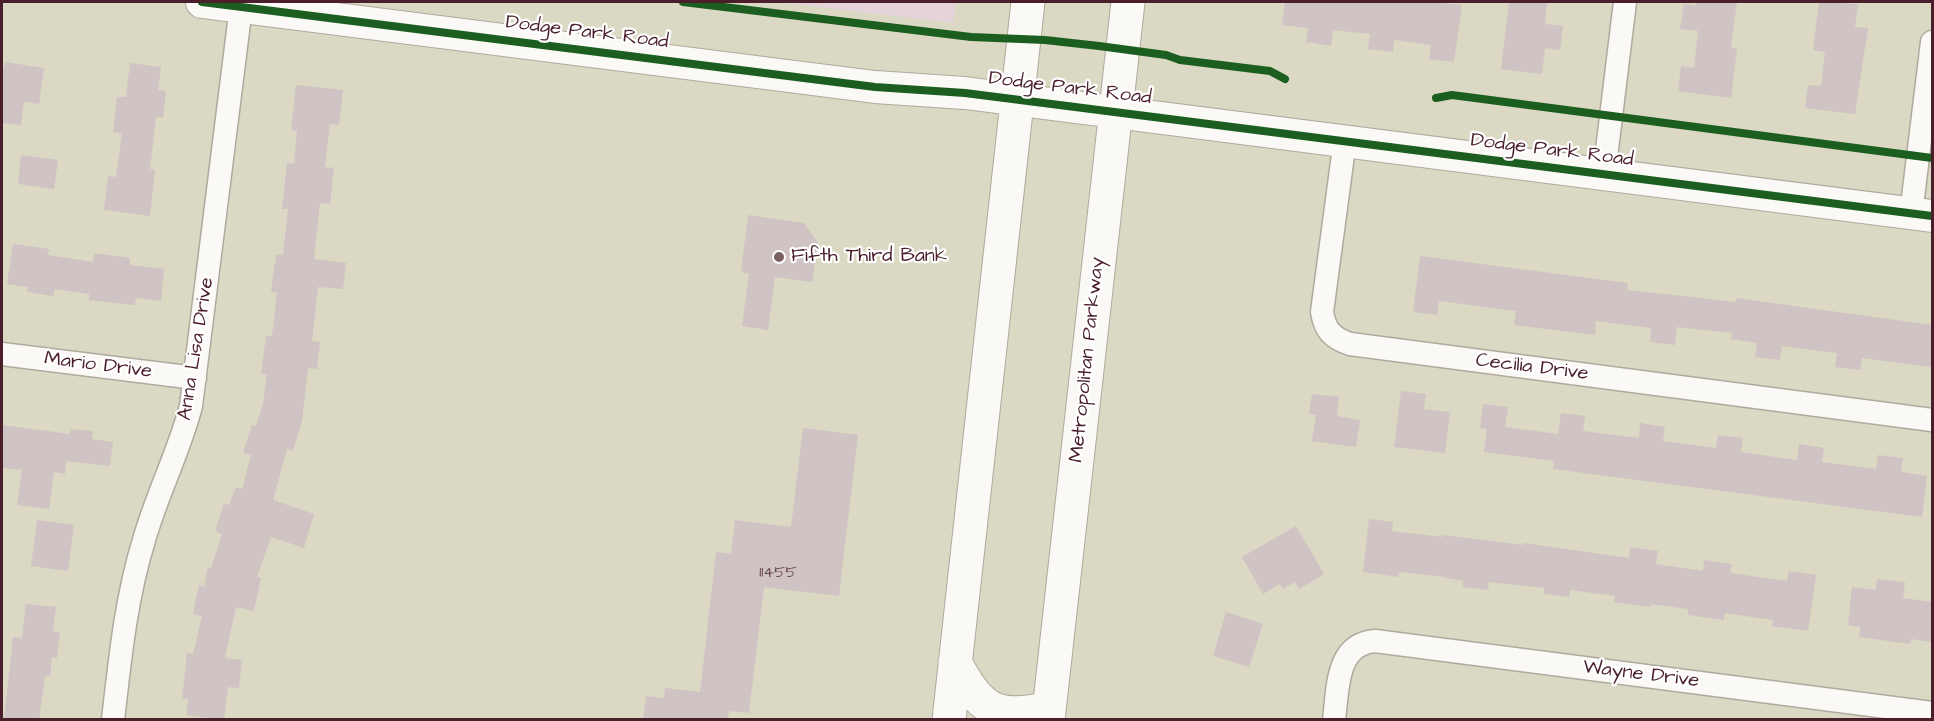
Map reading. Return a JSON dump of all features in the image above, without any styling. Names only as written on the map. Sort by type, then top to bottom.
[{"type":"main road","points":[[949,720],[1028,2]]},
{"type":"main road","name":"Metropolitan Parkway","points":[[1049,714],[1128,2]]},
{"type":"main road","points":[[956,662],[973,694],[996,712],[1020,715],[1049,714]]},
{"type":"street","name":"Dodge Park Road","points":[[202,2],[875,87],[957,92],[1017,99],[1922,215]]},
{"type":"street","points":[[1604,174],[1625,2]]},
{"type":"street","name":"Anna Lisa Drive","points":[[113,720],[133,578],[145,536],[184,433],[195,378],[241,6]]},
{"type":"street","points":[[1922,215],[1932,42]]},
{"type":"street","name":"Cecilia Drive","points":[[1345,140],[1322,312],[1324,324],[1330,334],[1340,341],[1932,420]]},
{"type":"street","name":"Mario Drive","points":[[2,354],[195,378]]},
{"type":"street","name":"Wayne Drive","points":[[1334,720],[1342,666],[1352,649],[1362,642],[1375,641],[1932,713]]},
{"type":"shaded area","points":[[776,2],[956,2],[953,23]]},
{"type":"building","points":[[1285,2],[1436,2],[1462,5],[1454,62],[1429,59],[1431,45],[1394,40],[1393,52],[1368,49],[1370,34],[1333,30],[1331,46],[1306,42],[1308,28],[1282,25]]},
{"type":"building","points":[[1509,2],[1547,2],[1545,24],[1563,26],[1560,50],[1545,48],[1542,74],[1501,69]]},
{"type":"building","points":[[1696,2],[1737,2],[1731,48],[1737,49],[1731,98],[1678,91],[1681,66],[1694,68],[1698,31],[1680,29],[1684,4],[1696,6]]},
{"type":"building","points":[[1819,2],[1858,4],[1855,27],[1868,28],[1855,114],[1805,108],[1808,85],[1821,86],[1825,52],[1813,50]]},
{"type":"building","points":[[5,62],[44,68],[39,104],[24,102],[21,125],[2,123],[2,68]]},
{"type":"building","points":[[130,63],[161,67],[158,90],[166,91],[163,118],[156,117],[150,169],[155,170],[150,216],[104,210],[108,176],[116,177],[122,133],[113,132],[117,97],[126,97]]},
{"type":"building","points":[[296,85],[343,90],[339,125],[330,124],[325,167],[334,168],[330,204],[320,203],[314,259],[346,263],[343,289],[318,287],[312,341],[320,342],[317,369],[308,368],[302,421],[293,451],[287,449],[273,500],[314,514],[304,548],[271,537],[257,577],[261,578],[254,611],[236,607],[225,658],[242,660],[239,688],[228,687],[224,720],[186,715],[188,699],[182,699],[187,653],[193,654],[202,616],[193,614],[199,585],[204,587],[208,567],[211,568],[222,534],[215,531],[224,504],[229,505],[236,487],[242,489],[251,455],[243,453],[252,425],[256,426],[263,404],[267,374],[261,374],[266,336],[272,336],[277,293],[271,292],[276,255],[283,255],[288,209],[282,209],[287,163],[294,164],[297,131],[291,130]]},
{"type":"building","points":[[21,155],[58,160],[54,189],[18,184]]},
{"type":"building","name":"Fifth Third Bank","points":[[748,215],[804,223],[818,243],[812,282],[775,277],[768,330],[742,326],[749,274],[741,272]]},
{"type":"building","points":[[13,244],[49,249],[48,255],[93,262],[94,253],[130,258],[130,265],[164,269],[161,301],[136,298],[135,305],[89,300],[89,294],[55,289],[53,296],[27,292],[28,287],[7,284]]},
{"type":"building","points":[[1420,256],[1628,283],[1627,290],[1736,302],[1736,298],[1932,325],[1932,367],[1862,358],[1860,370],[1835,367],[1837,353],[1782,346],[1780,360],[1755,357],[1757,343],[1731,339],[1732,333],[1677,327],[1675,345],[1650,342],[1651,328],[1596,321],[1595,335],[1514,325],[1516,311],[1439,301],[1437,315],[1413,312]]},
{"type":"building","points":[[1401,391],[1426,394],[1424,409],[1450,412],[1445,453],[1394,447]]},
{"type":"building","points":[[1312,394],[1339,397],[1337,416],[1360,420],[1356,447],[1312,441],[1316,415],[1309,414]]},
{"type":"building","points":[[1483,404],[1508,407],[1505,427],[1558,434],[1561,413],[1585,416],[1583,431],[1639,438],[1640,423],[1665,427],[1663,441],[1716,448],[1718,435],[1743,438],[1741,452],[1797,460],[1799,444],[1824,448],[1822,462],[1876,469],[1878,455],[1903,458],[1901,472],[1927,476],[1922,517],[1553,469],[1554,461],[1484,452],[1487,429],[1480,428]]},
{"type":"building","points":[[2,425],[70,434],[70,429],[93,431],[92,439],[113,442],[110,466],[66,461],[65,474],[54,472],[49,509],[17,505],[22,470],[2,468]]},
{"type":"building","points":[[803,428],[858,435],[839,596],[764,587],[749,713],[729,711],[728,720],[643,720],[646,696],[664,698],[665,688],[700,692],[716,552],[731,554],[735,520],[791,527]]},
{"type":"building","points":[[1369,519],[1393,522],[1392,531],[1523,545],[1524,543],[1629,558],[1630,547],[1658,551],[1656,564],[1703,571],[1704,560],[1732,564],[1730,573],[1787,581],[1789,571],[1816,575],[1808,631],[1772,626],[1773,620],[1725,613],[1724,620],[1688,615],[1688,609],[1614,602],[1615,596],[1570,590],[1569,597],[1544,594],[1544,588],[1489,582],[1488,590],[1463,587],[1463,581],[1438,576],[1399,572],[1398,577],[1363,572]]},
{"type":"building","points":[[37,520],[74,525],[68,571],[31,566]]},
{"type":"building","points":[[1296,526],[1324,574],[1299,589],[1295,582],[1283,589],[1280,584],[1263,594],[1242,557]]},
{"type":"building","points":[[1877,579],[1905,582],[1903,598],[1932,602],[1932,642],[1911,639],[1910,644],[1859,637],[1861,627],[1848,625],[1852,587],[1876,590]]},
{"type":"building","points":[[26,604],[56,607],[53,631],[60,632],[57,658],[52,657],[50,676],[45,676],[39,720],[4,720],[13,637],[22,638]]},
{"type":"building","points":[[1226,612],[1263,624],[1249,667],[1213,656]]},
{"type":"cycle path","points":[[202,2],[875,87],[965,93],[1932,216]]},
{"type":"cycle path","points":[[683,2],[971,37],[1045,40],[1099,46],[1166,55],[1180,60],[1270,71],[1285,79]]},
{"type":"cycle path","points":[[1436,98],[1452,95],[1932,158]]},
{"type":"place","name":"Fifth Third Bank","points":[[779,257]]}]
